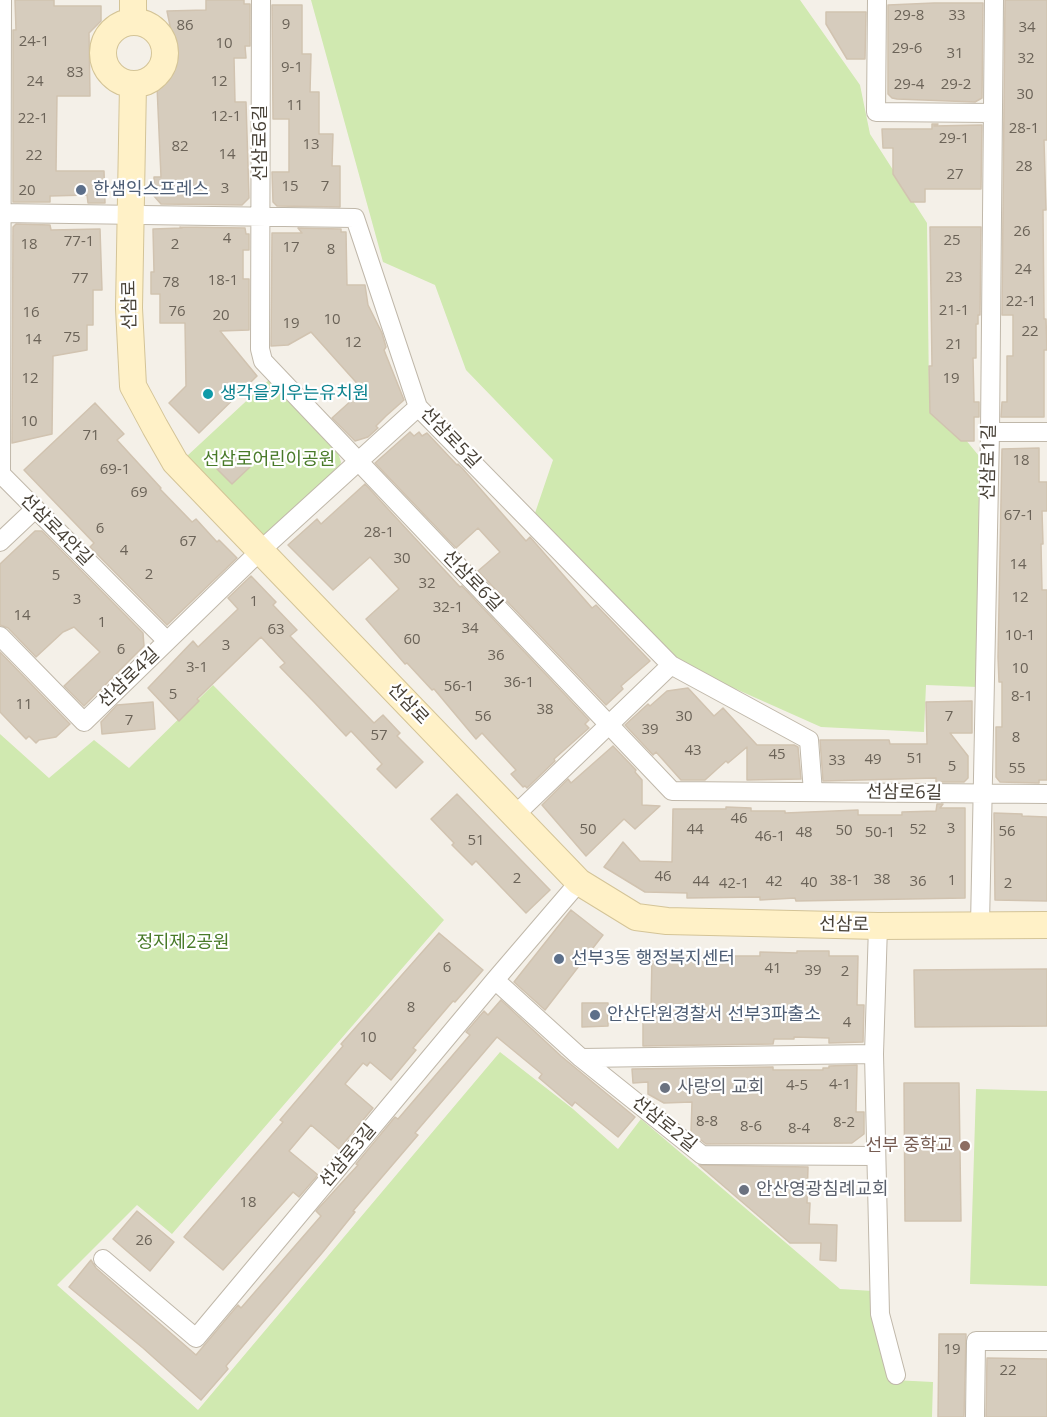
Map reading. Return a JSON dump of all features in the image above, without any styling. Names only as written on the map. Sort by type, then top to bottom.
[{"type":"street","name":"선삼로4안길","points":[[2,0],[1,474],[167,641]]},
{"type":"street","name":"선삼로6길","points":[[261,0],[260,349],[263,361],[672,791],[1047,794]]},
{"type":"street","points":[[877,0],[876,112],[992,113]]},
{"type":"street","name":"선삼로1길","points":[[980,925],[990,432],[994,0]]},
{"type":"street","points":[[133,10],[152,26],[164,43],[166,53],[160,72],[143,83],[133,84],[122,82],[106,68],[103,47],[106,37],[123,23],[133,10]]},
{"type":"street","name":"선삼로","points":[[133,84],[129,308],[133,386],[176,462],[579,882],[636,917],[667,921],[878,926],[1047,925]]},
{"type":"street","name":"선삼로5길","points":[[0,213],[355,218],[418,407],[671,665],[809,740],[813,792]]},
{"type":"street","name":"선삼로4길","points":[[0,636],[84,722],[260,551],[418,407]]},
{"type":"street","points":[[990,432],[1047,432]]},
{"type":"street","points":[[0,542],[35,509]]},
{"type":"street","points":[[515,815],[671,665]]},
{"type":"street","name":"선삼로3길","points":[[103,1259],[196,1338],[579,882]]},
{"type":"street","points":[[878,926],[874,1054],[880,1314],[896,1375]]},
{"type":"street","name":"선삼로2길","points":[[495,980],[581,1058],[702,1155],[875,1156]]},
{"type":"street","points":[[581,1058],[874,1054]]},
{"type":"street","points":[[975,1417],[976,1341],[1047,1341]]},
{"type":"green space","points":[[311,0],[800,0],[860,85],[870,134],[927,223],[929,395],[979,456],[978,687],[926,685],[924,732],[821,727],[682,665],[534,516],[553,460],[466,370],[435,285],[383,262]]},
{"type":"green space","name":"선삼로어린이공원","points":[[270,379],[337,450],[341,462],[337,475],[267,540],[187,456]]},
{"type":"green space","name":"정지제2공원","points":[[213,685],[444,920],[172,1234],[137,1205],[57,1285],[198,1410],[500,1052],[573,1109],[618,1149],[641,1119],[840,1289],[873,1291],[893,1380],[933,1382],[932,1417],[0,1417],[0,734],[49,778],[94,740],[129,768]]},
{"type":"green space","points":[[976,1089],[1047,1091],[1047,1286],[970,1284]]},
{"type":"building","points":[[15,0],[54,0],[54,6],[101,6],[101,21],[89,33],[90,96],[57,96],[56,171],[104,171],[105,203],[88,203],[87,195],[50,196],[50,202],[13,202]]},
{"type":"building","points":[[206,0],[244,0],[244,4],[250,4],[250,46],[245,46],[246,58],[234,58],[235,102],[246,102],[249,198],[242,205],[161,204],[154,196],[154,177],[161,177],[157,86],[160,86],[159,81],[165,81],[176,55],[167,11],[206,10]]},
{"type":"building","points":[[1005,0],[1047,0],[1047,140],[1044,140],[1046,210],[1043,210],[1044,319],[1046,319],[1047,350],[1044,350],[1044,417],[1001,417],[1002,402],[1007,402],[1007,356],[1013,356],[1013,315],[1002,315]]},
{"type":"building","points":[[983,3],[982,98],[975,102],[897,99],[888,94],[888,5]]},
{"type":"building","points":[[272,5],[302,5],[302,54],[311,54],[310,92],[319,92],[319,134],[333,134],[332,166],[340,166],[340,207],[277,206],[273,202],[272,172],[289,172],[289,119],[273,119]]},
{"type":"building","points":[[826,12],[866,12],[865,59],[847,59],[826,24]]},
{"type":"building","points":[[932,124],[938,124],[934,126],[982,125],[981,189],[925,189],[925,202],[911,202],[893,174],[893,148],[883,148],[882,129],[932,129]]},
{"type":"building","points":[[16,224],[50,225],[51,230],[100,229],[102,290],[93,290],[93,325],[87,325],[87,350],[53,356],[52,434],[12,443],[13,227]]},
{"type":"building","points":[[180,227],[245,228],[246,234],[249,234],[249,250],[243,250],[243,279],[249,279],[249,330],[220,331],[257,376],[199,433],[169,403],[186,386],[185,323],[160,323],[160,294],[151,294],[151,272],[154,272],[153,229],[182,228]]},
{"type":"building","points":[[930,227],[981,227],[980,315],[978,315],[978,324],[976,324],[976,358],[973,358],[974,402],[979,402],[979,417],[974,417],[974,441],[961,441],[930,413],[929,366],[932,366]]},
{"type":"building","points":[[298,228],[341,229],[341,232],[346,232],[347,285],[365,285],[368,305],[382,333],[386,347],[384,350],[404,400],[376,426],[378,428],[368,437],[355,441],[332,418],[363,390],[311,332],[288,345],[271,346],[272,233],[302,233]]},
{"type":"building","points":[[95,403],[124,434],[117,440],[160,489],[192,522],[196,519],[217,542],[219,540],[237,558],[167,625],[90,547],[94,543],[24,470]]},
{"type":"building","points":[[410,432],[414,436],[419,432],[422,436],[427,433],[463,469],[526,541],[530,537],[592,608],[596,605],[650,661],[621,686],[623,689],[606,705],[478,571],[500,552],[478,528],[456,548],[375,463]]},
{"type":"building","points":[[1039,448],[1039,482],[1047,482],[1047,511],[1042,511],[1043,544],[1041,544],[1042,590],[1047,590],[1047,780],[1039,780],[1039,783],[1000,782],[996,777],[996,727],[1002,727],[1002,682],[999,682],[998,657],[1002,449]]},
{"type":"building","points":[[235,451],[250,467],[232,484],[217,469]]},
{"type":"building","points":[[365,484],[460,587],[462,586],[589,720],[585,724],[589,728],[554,759],[555,761],[527,788],[523,787],[511,774],[516,770],[482,733],[476,739],[434,689],[432,690],[407,663],[405,664],[366,619],[399,589],[370,557],[333,590],[288,545],[317,519],[321,524]]},
{"type":"building","points":[[35,531],[42,531],[143,633],[144,646],[84,706],[64,686],[100,652],[74,627],[63,632],[36,657],[8,628],[0,625],[0,564]]},
{"type":"building","points":[[251,576],[276,602],[273,605],[297,630],[290,636],[374,723],[383,715],[400,733],[397,736],[423,762],[396,788],[377,769],[382,764],[351,731],[346,736],[280,667],[285,663],[261,637],[197,699],[199,701],[179,721],[148,688],[193,641],[198,647],[238,609],[228,598]]},
{"type":"building","points":[[0,652],[70,724],[56,737],[39,740],[36,743],[29,736],[26,739],[0,712]]},
{"type":"building","points":[[688,688],[714,716],[723,708],[757,745],[794,745],[798,747],[801,779],[747,780],[747,747],[728,763],[726,761],[705,780],[681,780],[656,752],[653,755],[625,725],[648,704],[650,706],[667,691]]},
{"type":"building","points":[[972,701],[972,733],[950,733],[968,756],[968,778],[964,782],[936,782],[936,778],[823,781],[820,740],[889,740],[890,744],[927,744],[926,702]]},
{"type":"building","points":[[153,702],[155,729],[102,734],[101,722],[117,705]]},
{"type":"building","points":[[613,746],[636,770],[635,772],[642,780],[642,805],[660,806],[635,829],[624,819],[586,856],[542,805],[568,779],[571,783]]},
{"type":"building","points":[[457,794],[550,890],[526,913],[476,861],[472,865],[431,819]]},
{"type":"building","points":[[937,804],[943,804],[940,808],[965,808],[965,898],[796,901],[795,898],[760,900],[760,897],[687,898],[687,893],[645,892],[604,867],[623,842],[640,861],[672,862],[673,809],[726,809],[726,807],[751,808],[751,811],[785,811],[785,813],[858,810],[858,815],[902,815],[902,812],[936,811]]},
{"type":"building","points":[[994,813],[1047,817],[1047,901],[995,900]]},
{"type":"building","name":"선부3동 행정복지센터","points":[[571,910],[603,935],[545,1010],[514,982]]},
{"type":"building","points":[[439,933],[483,970],[413,1048],[416,1050],[391,1080],[370,1062],[367,1066],[363,1063],[345,1084],[373,1108],[339,1149],[311,1125],[289,1151],[318,1175],[299,1197],[293,1192],[223,1270],[184,1237],[283,1122],[280,1120],[343,1046],[341,1044]]},
{"type":"building","points":[[797,951],[829,951],[829,956],[858,956],[857,1005],[864,1005],[863,1042],[829,1043],[829,1038],[794,1037],[794,1039],[774,1039],[773,1044],[643,1046],[643,1009],[651,1009],[652,956],[760,956],[760,952],[797,953]]},
{"type":"building","points":[[1047,969],[1047,1026],[915,1027],[914,970]]},
{"type":"building","points":[[501,1000],[561,1056],[635,1117],[618,1137],[575,1102],[572,1106],[539,1078],[542,1074],[497,1037],[415,1133],[418,1135],[226,1366],[228,1369],[201,1400],[69,1287],[91,1260],[96,1268],[196,1355],[238,1305],[241,1308],[321,1216],[316,1211],[358,1165],[356,1164],[395,1117],[398,1119],[470,1035],[466,1032],[484,1011],[488,1015]]},
{"type":"building","name":"안산단원경찰서 선부3파출소","points":[[582,1003],[608,1003],[608,1026],[582,1027]]},
{"type":"building","points":[[857,1065],[856,1112],[864,1112],[864,1134],[852,1143],[706,1144],[691,1132],[692,1102],[664,1103],[648,1094],[648,1082],[633,1083],[632,1069],[773,1067],[773,1070],[823,1070],[829,1066]]},
{"type":"building","points":[[904,1083],[959,1083],[961,1221],[905,1221]]},
{"type":"building","points":[[699,1165],[808,1167],[809,1224],[837,1225],[836,1261],[820,1260],[821,1243],[790,1243]]},
{"type":"building","points":[[137,1211],[174,1242],[150,1271],[113,1239]]},
{"type":"building","points":[[939,1334],[966,1334],[964,1417],[938,1417]]},
{"type":"building","points":[[987,1358],[1047,1359],[1047,1417],[986,1417]]},
{"type":"place","name":"한샘익스프레스","points":[[81,190]]},
{"type":"place","name":"생각을키우는유치원","points":[[208,394]]},
{"type":"place","name":"선부3동 행정복지센터","points":[[559,959]]},
{"type":"place","name":"안산단원경찰서 선부3파출소","points":[[595,1015]]},
{"type":"place","name":"사랑의 교회","points":[[665,1088]]},
{"type":"place","name":"선부 중학교","points":[[965,1146]]},
{"type":"place","name":"안산영광침례교회","points":[[744,1190]]}]
